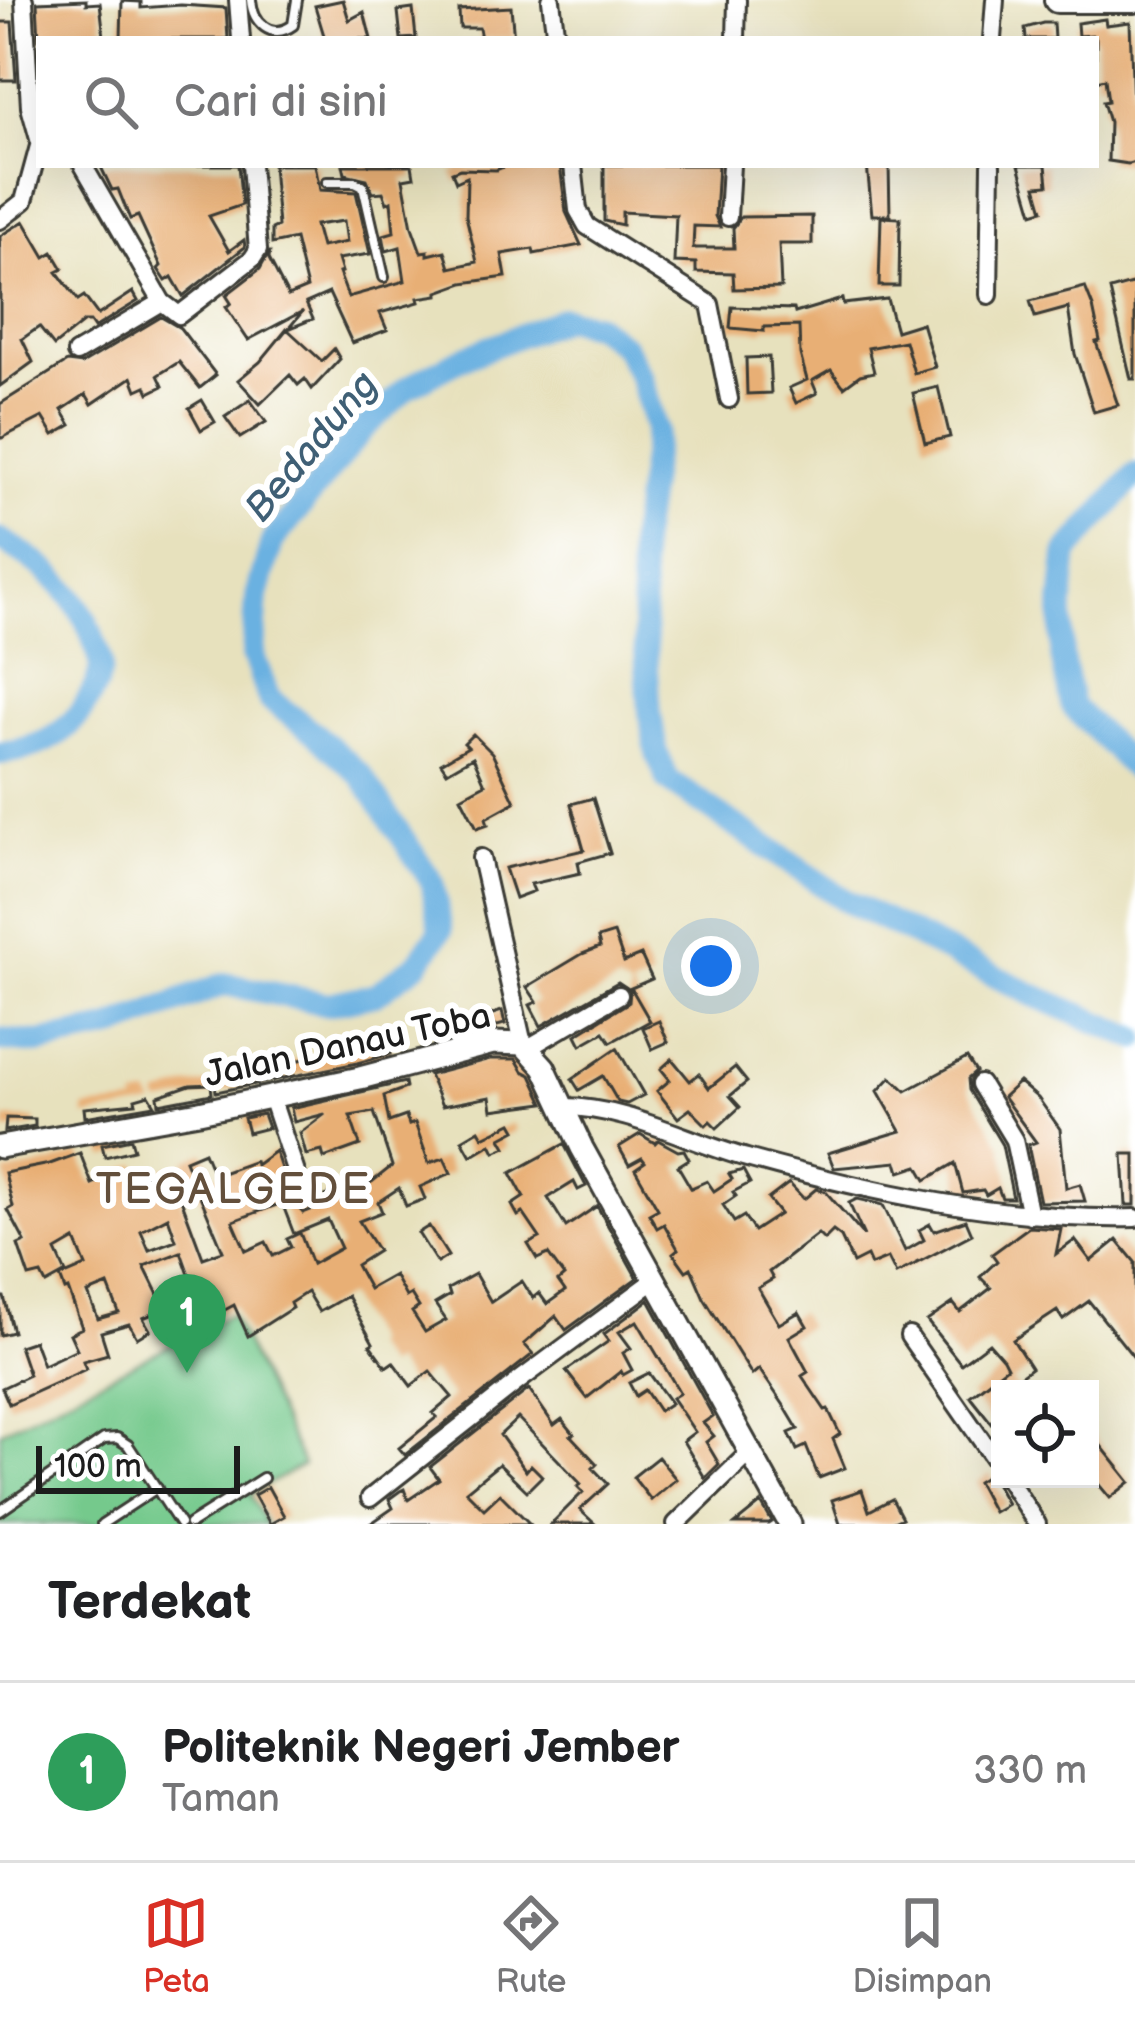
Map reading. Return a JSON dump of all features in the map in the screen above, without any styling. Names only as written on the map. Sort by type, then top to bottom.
[{"type":"main road","points":[[1057,0],[1135,1]]},
{"type":"main road","name":"Jalan Danau Toba","points":[[0,1147],[271,1096],[493,1043],[526,1046],[544,1067],[790,1524]]},
{"type":"street","points":[[24,0],[30,107],[36,131]]},
{"type":"street","points":[[238,0],[241,36]]},
{"type":"street","points":[[551,0],[556,36]]},
{"type":"street","points":[[736,36],[737,0]]},
{"type":"street","points":[[992,36],[995,0]]},
{"type":"street","points":[[0,220],[21,207],[36,154]]},
{"type":"street","points":[[85,168],[162,302],[175,313],[184,313],[256,255],[259,237],[251,168]]},
{"type":"street","points":[[573,168],[578,210],[587,226],[710,304],[729,400]]},
{"type":"street","points":[[728,217],[730,168]]},
{"type":"street","points":[[989,295],[991,168]]},
{"type":"street","points":[[76,353],[162,302]]},
{"type":"street","points":[[481,858],[526,1046],[619,995]]},
{"type":"street","points":[[980,1084],[1014,1140],[1030,1215]]},
{"type":"street","points":[[271,1096],[304,1198]]},
{"type":"street","points":[[562,1107],[606,1111],[720,1151],[886,1192],[1030,1215],[1135,1218]]},
{"type":"street","points":[[370,1498],[655,1280]]},
{"type":"street","points":[[909,1336],[991,1454]]},
{"type":"street","points":[[676,1524],[751,1451]]},
{"type":"street","points":[[1014,1488],[1037,1524]]},
{"type":"lane","points":[[251,0],[254,17],[262,26],[280,31],[293,26]]},
{"type":"lane","points":[[295,36],[296,0]]},
{"type":"lane","points":[[327,182],[363,186],[384,277]]},
{"type":"lane","points":[[0,1511],[104,1439],[117,1438],[128,1445],[180,1524]]},
{"type":"lane","points":[[190,1524],[263,1478]]},
{"type":"lane","points":[[102,1524],[157,1488]]},
{"type":"green space","points":[[231,1314],[303,1465],[250,1494],[266,1524],[0,1524],[0,1432]]},
{"type":"building","points":[[343,0],[349,20],[364,12],[370,36],[324,36],[315,6]]},
{"type":"building","points":[[122,1],[141,2],[141,8],[226,8],[228,36],[121,36]]},
{"type":"building","points":[[37,2],[100,3],[104,36],[39,36]]},
{"type":"building","points":[[511,7],[514,36],[480,36],[479,28],[460,28],[459,10]]},
{"type":"building","points":[[413,9],[416,36],[401,36],[398,11]]},
{"type":"building","points":[[0,22],[12,22],[16,80],[0,80]]},
{"type":"building","points":[[1130,22],[1135,162],[1108,161],[1109,122],[1103,102],[1108,101],[1105,79],[1099,80],[1099,36],[1078,36],[1077,23]]},
{"type":"building","points":[[1053,23],[1054,36],[1026,36],[1025,28]]},
{"type":"building","points":[[101,168],[238,168],[242,205],[209,216],[229,251],[244,240],[245,247],[183,296],[172,277],[166,281],[158,269],[161,266],[138,216],[130,219],[118,189],[112,190]]},
{"type":"building","points":[[273,168],[316,168],[320,190],[356,192],[370,254],[338,259],[348,297],[405,281],[400,247],[386,251],[383,235],[394,232],[391,201],[387,203],[383,192],[373,193],[367,179],[345,174],[344,168],[412,168],[414,177],[403,179],[421,252],[445,251],[450,268],[477,262],[466,216],[467,177],[456,182],[452,172],[560,168],[566,212],[581,245],[534,254],[533,249],[502,254],[506,277],[463,283],[380,313],[387,330],[352,343],[329,293],[306,303],[313,319],[288,329],[303,311],[248,340],[226,307],[231,303],[226,295],[260,269],[270,251],[269,259],[288,296],[307,288],[295,239],[272,244],[272,229],[278,226]],"holes":[[[344,221],[347,242],[321,247],[315,225]]]},
{"type":"building","points":[[604,168],[718,168],[715,216],[720,227],[694,226],[693,248],[734,248],[733,228],[741,217],[812,216],[812,244],[779,244],[781,288],[734,289],[733,273],[696,272],[696,263],[674,262],[676,215],[622,212],[622,225],[604,221]]},
{"type":"building","points":[[867,168],[889,168],[890,215],[872,215]]},
{"type":"building","points":[[1020,168],[1046,168],[1048,185],[1036,186],[1043,210],[1033,213]]},
{"type":"building","points":[[881,217],[900,218],[899,286],[879,286]]},
{"type":"building","points":[[24,221],[45,257],[53,252],[63,269],[57,272],[78,300],[84,296],[98,315],[133,292],[138,301],[94,328],[84,322],[54,346],[39,327],[22,339],[33,362],[0,386],[0,236]]},
{"type":"building","points":[[1135,283],[1135,379],[1131,379],[1110,290]]},
{"type":"building","points":[[1085,287],[1100,341],[1096,342],[1118,405],[1094,412],[1075,354],[1068,308],[1035,317],[1030,301]]},
{"type":"building","points":[[842,299],[843,304],[887,299],[896,331],[922,323],[935,367],[914,373],[905,341],[868,348],[874,372],[844,387],[831,370],[812,381],[817,393],[796,403],[789,388],[807,380],[799,326],[764,327],[764,331],[730,328],[732,307],[794,309],[795,313]]},
{"type":"building","points":[[161,317],[180,328],[216,375],[200,388],[179,362],[158,375],[163,386],[149,393],[146,386],[137,390],[132,377],[92,404],[86,394],[62,410],[71,425],[54,435],[43,417],[0,439],[0,404],[67,362],[82,364]]},
{"type":"building","points":[[287,329],[322,361],[334,349],[340,359],[312,389],[305,379],[298,385],[290,375],[260,404],[238,380]]},
{"type":"building","points":[[769,357],[771,393],[747,394],[746,358]]},
{"type":"building","points":[[938,387],[950,437],[925,443],[913,393]]},
{"type":"building","points":[[202,400],[215,422],[201,430],[189,408]]},
{"type":"building","points":[[250,400],[266,422],[240,438],[225,417]]},
{"type":"building","points":[[473,734],[492,753],[515,802],[477,828],[461,797],[485,784],[473,757],[447,772],[441,763],[468,747],[464,743]]},
{"type":"building","points":[[593,798],[610,853],[578,862],[580,873],[531,884],[534,891],[515,898],[505,868],[584,850],[571,804]]},
{"type":"building","points":[[614,933],[624,962],[641,955],[652,979],[631,988],[650,1021],[611,1042],[604,1032],[581,1045],[576,1035],[629,1002],[630,990],[618,982],[541,1026],[530,1005],[537,1002],[527,987],[600,947],[598,938]]},
{"type":"building","points":[[502,1011],[505,1024],[444,1040],[441,1031]]},
{"type":"building","points":[[659,1021],[668,1042],[652,1049],[643,1028]]},
{"type":"building","points":[[390,1047],[391,1054],[357,1063],[216,1092],[214,1076],[226,1075],[226,1079],[285,1062]]},
{"type":"building","points":[[617,1048],[644,1095],[627,1104],[618,1102],[603,1076],[579,1090],[572,1079]]},
{"type":"building","points":[[967,1058],[976,1072],[968,1079],[969,1090],[1002,1145],[1013,1198],[1002,1198],[998,1188],[986,1195],[983,1190],[963,1193],[955,1163],[926,1180],[918,1166],[900,1172],[897,1162],[834,1168],[828,1153],[901,1131],[878,1091],[891,1077],[906,1091]]},
{"type":"building","points":[[490,1059],[516,1059],[531,1075],[544,1103],[492,1110],[490,1097],[442,1106],[429,1075]]},
{"type":"building","points":[[672,1059],[690,1081],[699,1074],[709,1088],[735,1067],[747,1082],[730,1096],[740,1107],[717,1128],[710,1121],[706,1125],[690,1109],[678,1118],[657,1091],[670,1080],[661,1069]]},
{"type":"building","points":[[405,1082],[406,1088],[384,1096],[389,1122],[406,1116],[409,1125],[415,1123],[429,1163],[444,1158],[451,1173],[420,1187],[425,1199],[406,1206],[399,1188],[378,1202],[382,1212],[359,1221],[378,1251],[356,1265],[369,1289],[394,1275],[406,1297],[411,1294],[419,1307],[412,1312],[425,1332],[446,1320],[435,1304],[450,1295],[448,1289],[475,1274],[491,1302],[522,1281],[533,1298],[539,1293],[547,1304],[565,1291],[558,1281],[564,1276],[548,1254],[537,1259],[528,1244],[540,1238],[512,1205],[524,1197],[511,1173],[564,1144],[586,1186],[578,1190],[574,1182],[548,1198],[566,1227],[597,1206],[637,1278],[566,1330],[556,1316],[524,1344],[533,1354],[405,1455],[399,1448],[437,1417],[433,1413],[452,1397],[430,1371],[411,1386],[393,1362],[386,1367],[347,1296],[319,1312],[307,1292],[290,1303],[292,1308],[248,1336],[234,1305],[197,1325],[187,1305],[209,1296],[199,1278],[191,1280],[181,1252],[144,1266],[165,1309],[143,1318],[150,1330],[137,1338],[129,1324],[101,1332],[108,1354],[83,1361],[86,1369],[9,1404],[2,1388],[29,1375],[19,1346],[34,1341],[43,1365],[77,1349],[70,1334],[82,1328],[60,1277],[86,1266],[75,1240],[56,1251],[66,1273],[46,1284],[41,1274],[29,1277],[18,1245],[25,1242],[8,1210],[13,1207],[5,1173],[80,1153],[92,1184],[138,1164],[141,1177],[169,1167],[203,1258],[223,1251],[185,1160],[204,1152],[214,1176],[255,1161],[256,1165],[275,1151],[292,1201],[303,1213],[329,1203],[325,1196],[344,1185],[348,1191],[372,1182],[392,1166],[374,1112],[350,1116],[360,1145],[324,1158],[322,1151],[306,1155],[300,1133],[325,1114],[294,1122],[291,1108]],"holes":[[[282,1203],[294,1234],[328,1220],[341,1248],[312,1264],[300,1233],[287,1239],[291,1247],[273,1256],[266,1242],[246,1251],[233,1221]],[[168,1217],[176,1240],[149,1250],[141,1231]],[[108,1285],[119,1313],[98,1319],[88,1293]]]},
{"type":"building","points":[[1019,1082],[1038,1098],[1060,1129],[1066,1188],[1080,1184],[1085,1201],[1040,1202],[1028,1145],[1036,1142],[1003,1097]]},
{"type":"building","points":[[211,1084],[212,1094],[159,1104],[158,1096],[190,1085]]},
{"type":"building","points":[[149,1095],[155,1105],[85,1117],[84,1108],[136,1103],[135,1099]]},
{"type":"building","points":[[263,1114],[268,1128],[248,1133],[244,1118]]},
{"type":"building","points":[[6,1118],[35,1119],[35,1126],[5,1131]]},
{"type":"building","points":[[512,1123],[516,1130],[501,1138],[506,1147],[495,1152],[491,1144],[471,1156],[462,1140],[479,1130],[483,1137]]},
{"type":"building","points":[[640,1134],[684,1150],[689,1159],[678,1166],[691,1188],[707,1181],[714,1191],[732,1179],[729,1174],[743,1170],[750,1183],[733,1192],[736,1196],[723,1205],[734,1222],[744,1216],[754,1231],[780,1214],[768,1199],[789,1183],[804,1199],[816,1189],[826,1192],[864,1236],[849,1203],[857,1199],[883,1205],[905,1251],[924,1240],[919,1230],[930,1224],[934,1231],[966,1220],[972,1234],[896,1274],[888,1258],[871,1265],[867,1256],[853,1263],[841,1237],[833,1231],[824,1240],[818,1234],[769,1272],[773,1279],[758,1288],[779,1324],[799,1312],[807,1326],[789,1337],[808,1372],[802,1376],[828,1409],[840,1434],[833,1439],[845,1468],[819,1478],[806,1446],[797,1450],[789,1433],[798,1429],[783,1404],[759,1369],[752,1375],[691,1268],[686,1271],[673,1253],[678,1249],[664,1224],[657,1228],[649,1214],[658,1209],[635,1169],[645,1162],[642,1158],[629,1165],[619,1147]]},
{"type":"building","points":[[131,1139],[134,1150],[105,1157],[102,1145]]},
{"type":"building","points":[[1123,1154],[1135,1154],[1135,1205],[1126,1205]]},
{"type":"building","points":[[429,1226],[448,1256],[437,1263],[418,1233]]},
{"type":"building","points":[[1029,1227],[1061,1229],[1056,1254],[1075,1240],[1091,1261],[1117,1240],[1135,1262],[1135,1359],[1089,1301],[1063,1320],[1057,1311],[1013,1340],[1031,1368],[1015,1380],[991,1380],[991,1423],[970,1396],[1007,1367],[1003,1359],[989,1343],[961,1364],[927,1321],[953,1303],[960,1312],[991,1288],[980,1277],[997,1261],[992,1254]]},
{"type":"building","points":[[0,1297],[4,1297],[13,1332],[0,1335]]},
{"type":"building","points":[[649,1300],[713,1416],[703,1423],[714,1436],[706,1442],[719,1464],[705,1478],[683,1441],[695,1432],[672,1398],[680,1393],[637,1321],[619,1332],[631,1348],[623,1353],[632,1370],[623,1375],[621,1371],[587,1398],[566,1371],[609,1341],[604,1334]]},
{"type":"building","points":[[649,1373],[671,1403],[659,1411],[645,1390],[636,1396],[629,1383]]},
{"type":"building","points":[[529,1389],[554,1425],[562,1419],[608,1484],[580,1510],[595,1524],[551,1524],[583,1492],[578,1487],[581,1484],[518,1418],[500,1435],[526,1471],[531,1465],[542,1476],[527,1491],[499,1464],[466,1491],[484,1509],[500,1494],[530,1524],[370,1524],[393,1508],[389,1499],[400,1491],[404,1489],[408,1500],[439,1479],[430,1467]]},
{"type":"building","points":[[1099,1443],[1130,1482],[1110,1498],[1099,1485]]},
{"type":"building","points":[[658,1457],[676,1479],[651,1500],[633,1477]]},
{"type":"building","points":[[990,1474],[991,1488],[998,1488],[1007,1504],[993,1512],[977,1482]]},
{"type":"building","points":[[268,1487],[284,1516],[270,1524],[254,1495]]},
{"type":"building","points":[[862,1490],[869,1511],[892,1499],[902,1518],[889,1524],[840,1524],[832,1500]]},
{"type":"building","points":[[761,1503],[772,1522],[735,1524]]},
{"type":"waterway","name":"Bedadung","points":[[0,1040],[38,1043],[109,1029],[224,984],[328,1004],[376,994],[418,963],[441,930],[432,882],[361,775],[269,699],[253,655],[257,596],[272,542],[362,430],[408,387],[460,359],[564,318],[596,325],[625,347],[641,379],[656,430],[639,546],[650,714],[657,754],[668,780],[846,901],[1031,994],[1135,1038]]},
{"type":"waterway","name":"Bedadung","points":[[1135,475],[1067,553],[1062,604],[1062,657],[1072,706],[1135,770]]},
{"type":"waterway","name":"Bedadung","points":[[0,540],[45,569],[69,594],[88,624],[101,665],[90,696],[65,729],[35,746],[0,753]]},
{"type":"place","name":"Politeknik Negeri Jember","points":[[187,1373]]},
{"type":"district","name":"TEGALGEDE","points":[[234,1190]]}]
